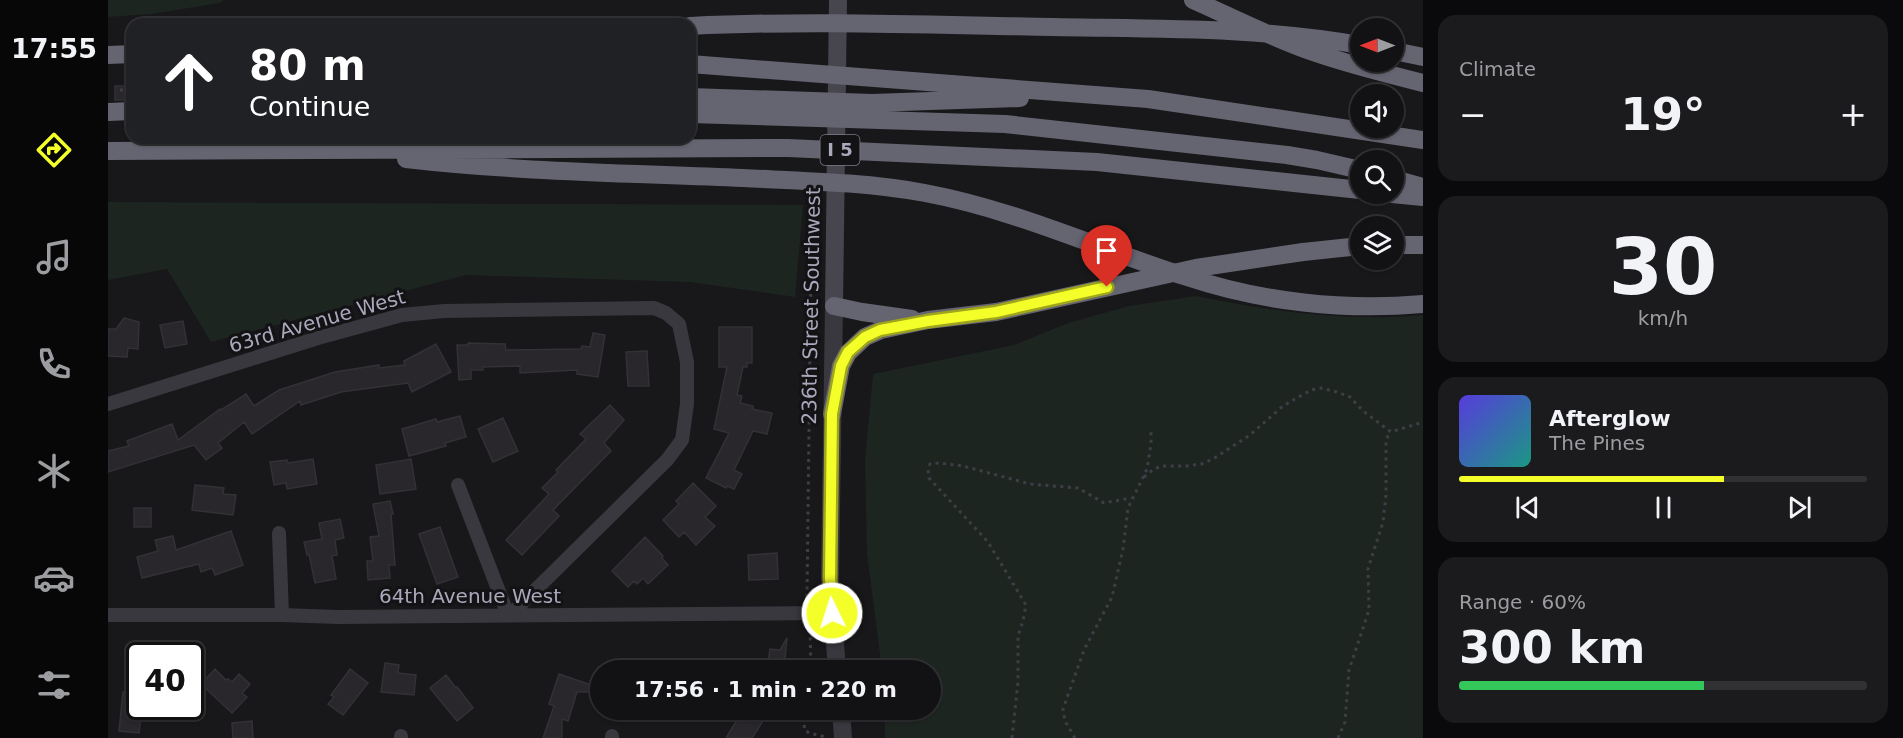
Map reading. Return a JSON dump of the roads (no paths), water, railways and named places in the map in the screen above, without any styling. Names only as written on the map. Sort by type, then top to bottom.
[{"type":"highway","points":[[1193,0],[1315,53],[1422,82]]},
{"type":"highway","points":[[696,26],[911,24],[1163,29],[1276,33],[1350,43]]},
{"type":"highway","points":[[1404,53],[1423,57]]},
{"type":"highway","points":[[108,57],[126,56]]},
{"type":"highway","points":[[696,64],[1148,99],[1423,140]]},
{"type":"highway","points":[[696,97],[872,103],[1109,96]]},
{"type":"highway","points":[[108,112],[126,111]]},
{"type":"highway","points":[[696,114],[1005,124],[1287,155],[1350,168]]},
{"type":"highway","name":"I 5","points":[[108,151],[800,148],[1097,162],[1350,189]]},
{"type":"highway","points":[[317,150],[468,166],[759,179],[894,188],[953,198],[990,208],[1033,221],[1188,278],[1243,292],[1298,301],[1353,306],[1423,304]]},
{"type":"highway","points":[[1404,182],[1423,187]]},
{"type":"highway","points":[[1404,195],[1423,197]]},
{"type":"highway","points":[[1404,245],[1423,245]]},
{"type":"highway","points":[[832,414],[841,366],[848,352],[856,343],[880,330],[996,312],[1196,268],[1350,247]]},
{"type":"highway","points":[[834,306],[928,321]]},
{"type":"main road","name":"236th Street Southwest","points":[[834,306],[838,0]]},
{"type":"street","name":"236th Street Southwest","points":[[834,306],[830,578],[836,660]]},
{"type":"street","name":"63rd Avenue West","points":[[108,404],[318,338],[402,315],[444,311],[615,308],[654,308],[666,313],[679,324],[687,362],[687,404],[682,440],[667,460],[620,508],[509,615]]},
{"type":"street","points":[[458,485],[509,615]]},
{"type":"street","points":[[279,533],[282,615]]},
{"type":"street","name":"64th Avenue West","points":[[108,615],[832,613]]},
{"type":"street","points":[[842,720],[843,738]]}]
